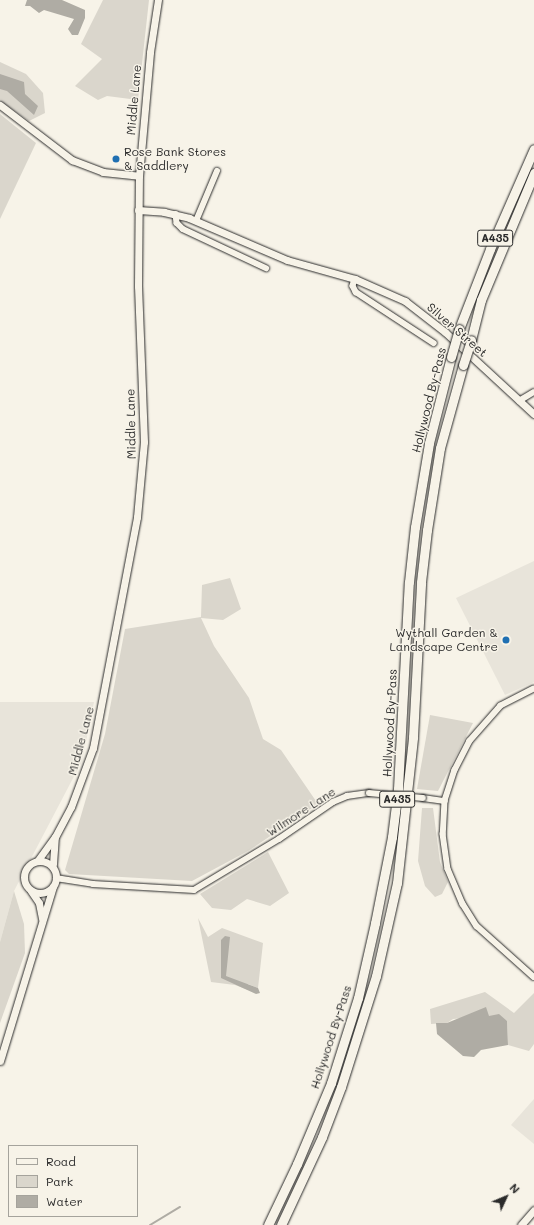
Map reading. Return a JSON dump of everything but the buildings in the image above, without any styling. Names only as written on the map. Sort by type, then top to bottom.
[{"type":"highway","name":"Hollywood By-Pass","points":[[268,1225],[298,1164],[331,1083],[358,998],[375,924],[392,837],[398,788],[410,582],[415,527],[429,443],[459,329],[490,249],[534,149]]},
{"type":"highway","name":"Hollywood By-Pass","points":[[281,1225],[322,1138],[341,1087],[374,983],[397,883],[413,737],[420,582],[426,530],[440,448],[481,300],[534,173]]},
{"type":"street","name":"Middle Lane","points":[[42,919],[39,903],[31,891],[25,886],[25,870],[38,860],[55,837],[79,789],[98,725],[129,564],[142,478],[144,442],[138,210],[139,176],[150,52],[158,0]]},
{"type":"street","points":[[0,105],[72,160],[103,172],[139,176]]},
{"type":"street","points":[[196,221],[217,171]]},
{"type":"street","name":"Silver Street","points":[[138,210],[176,214],[196,221],[286,260],[355,279],[405,301],[455,341],[519,402],[534,414]]},
{"type":"street","points":[[176,214],[177,223],[183,229],[266,268]]},
{"type":"street","points":[[355,279],[353,286],[356,292],[434,343]]},
{"type":"street","points":[[519,402],[534,392]]},
{"type":"street","points":[[534,689],[501,706],[470,741],[455,770],[445,801],[444,851],[448,869],[463,904],[477,926],[490,941],[534,977]]},
{"type":"street","name":"Wilmore Lane","points":[[56,878],[93,884],[194,890],[279,840],[333,802],[347,796],[369,793],[445,801]]},
{"type":"street","name":"Middle Lane","points":[[55,837],[53,864],[56,878]]},
{"type":"street","points":[[38,860],[45,860],[53,864]]},
{"type":"street","points":[[0,1061],[42,919],[56,878]]},
{"type":"street","points":[[31,891],[46,893],[53,887]]},
{"type":"street","points":[[521,1225],[534,1210]]},
{"type":"shaded area","name":"Wythall Garden & Landscape Centre","points":[[534,561],[534,682],[505,695],[456,598]]},
{"type":"shaded area","points":[[0,702],[94,702],[82,761],[14,891],[0,942]]},
{"type":"shaded area","points":[[534,1099],[534,1144],[511,1125]]},
{"type":"green space","points":[[103,0],[149,0],[138,100],[107,96],[98,100],[75,86],[102,59],[81,44]]},
{"type":"green space","points":[[0,62],[26,74],[43,93],[45,113],[29,121],[0,101]]},
{"type":"green space","points":[[0,114],[36,143],[0,219]]},
{"type":"green space","points":[[230,578],[241,609],[223,620],[201,618],[214,646],[249,698],[263,739],[281,750],[318,804],[248,851],[192,881],[69,874],[65,870],[105,734],[125,629],[201,617],[202,585]]},
{"type":"green space","points":[[430,715],[473,723],[438,791],[417,789]]},
{"type":"green space","points":[[422,808],[433,808],[440,862],[448,882],[442,894],[435,897],[425,886],[418,861]]},
{"type":"green space","points":[[268,852],[289,893],[270,906],[247,899],[231,910],[212,908],[200,894]]},
{"type":"green space","points":[[14,891],[24,924],[25,953],[0,1023],[0,942]]},
{"type":"green space","points":[[198,918],[208,937],[222,928],[263,943],[258,988],[248,984],[248,990],[235,985],[211,982]]},
{"type":"green space","points":[[485,992],[514,1013],[534,993],[534,1044],[529,1051],[508,1045],[507,1021],[489,1016],[453,1019],[447,1023],[431,1024],[430,1009]]},
{"type":"water","points":[[27,0],[62,0],[85,10],[85,18],[78,35],[72,35],[68,29],[74,19],[44,10],[39,13],[30,6],[25,6]]},
{"type":"water","points":[[0,74],[24,82],[25,94],[38,106],[34,115],[7,91],[0,89]]},
{"type":"water","points":[[225,936],[230,937],[226,976],[258,988],[260,993],[256,994],[221,978],[221,940]]},
{"type":"water","points":[[486,1007],[489,1016],[499,1014],[507,1021],[508,1045],[481,1050],[474,1057],[463,1056],[437,1034],[436,1023],[447,1023]]},
{"type":"waterway","points":[[150,1225],[180,1207]]},
{"type":"place","name":"Rose Bank Stores & Saddlery","points":[[116,159]]},
{"type":"place","name":"Wythall Garden & Landscape Centre","points":[[506,640]]}]
